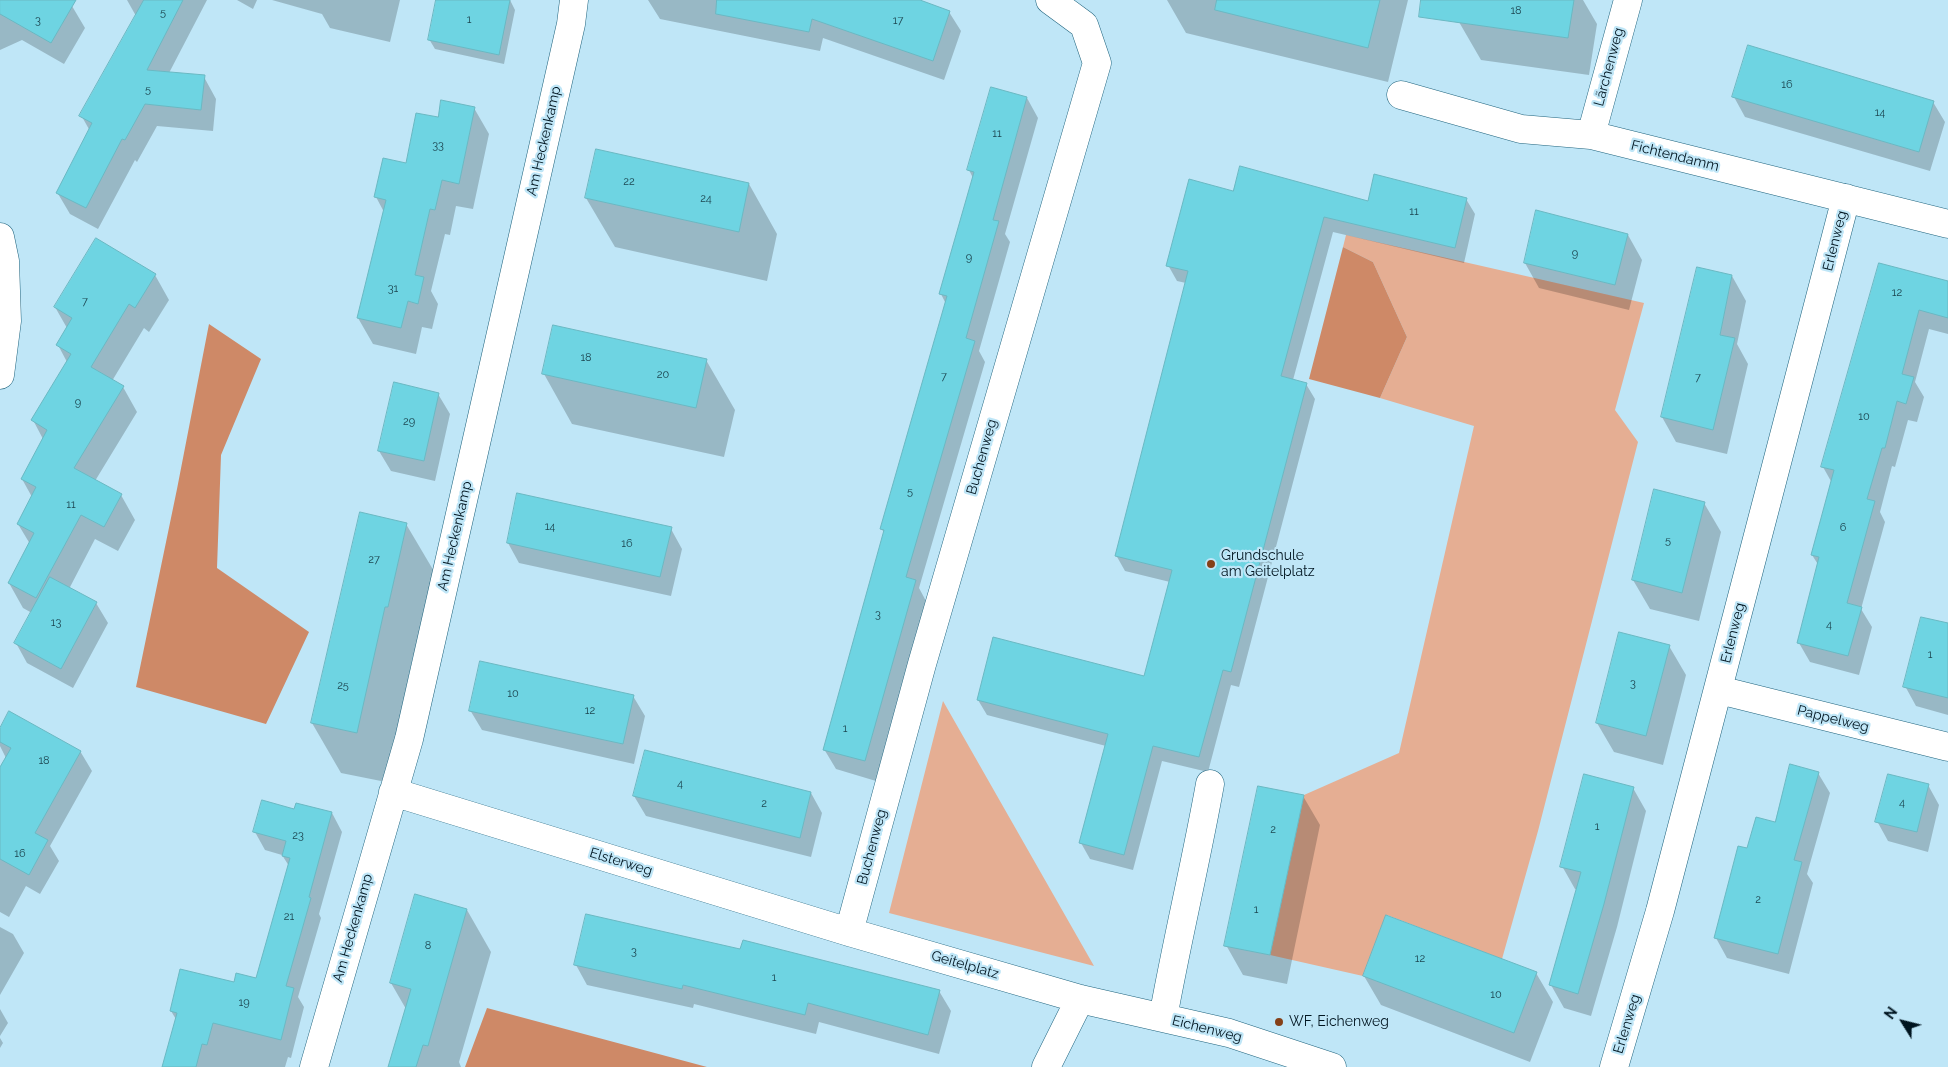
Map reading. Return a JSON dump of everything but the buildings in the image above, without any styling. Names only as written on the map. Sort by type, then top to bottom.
[{"type":"street","name":"Am Heckenkamp","points":[[314,1067],[409,739],[571,24],[574,0]]},
{"type":"street","name":"Buchenweg","points":[[849,932],[922,664],[1097,63],[1084,25],[1050,0]]},
{"type":"street","name":"Lärchenweg","points":[[1591,135],[1628,0]]},
{"type":"street","name":"Fichtendamm","points":[[1401,95],[1521,129],[1591,135],[1948,224]]},
{"type":"street","name":"Erlenweg","points":[[1614,1067],[1660,911],[1846,198]]},
{"type":"street","points":[[0,238],[5,261],[7,321],[0,375]]},
{"type":"street","name":"Pappelweg","points":[[1719,690],[1948,747]]},
{"type":"street","points":[[1163,1018],[1210,784]]},
{"type":"street","name":"Elsterweg","points":[[393,792],[849,932]]},
{"type":"street","name":"Geitelplatz","points":[[849,932],[1080,999]]},
{"type":"street","points":[[1046,1067],[1080,999]]},
{"type":"street","name":"Eichenweg","points":[[1080,999],[1229,1033],[1332,1067]]},
{"type":"shaded area","points":[[1346,235],[1644,303],[1615,410],[1638,442],[1538,831],[1502,959],[1387,915],[1363,976],[1270,955],[1304,795],[1399,753],[1474,426],[1380,398],[1407,337],[1373,262],[1343,247]]},
{"type":"shaded area","points":[[1343,247],[1373,262],[1407,337],[1380,398],[1309,379]]},
{"type":"shaded area","points":[[209,324],[261,359],[221,455],[217,568],[309,632],[266,724],[136,687]]},
{"type":"shaded area","points":[[943,701],[1094,966],[889,913]]},
{"type":"shaded area","points":[[487,1008],[707,1067],[465,1067]]},
{"type":"place","name":"Grundschule am Geitelplatz","points":[[1211,564]]},
{"type":"place","name":"WF, Eichenweg","points":[[1279,1022]]}]
